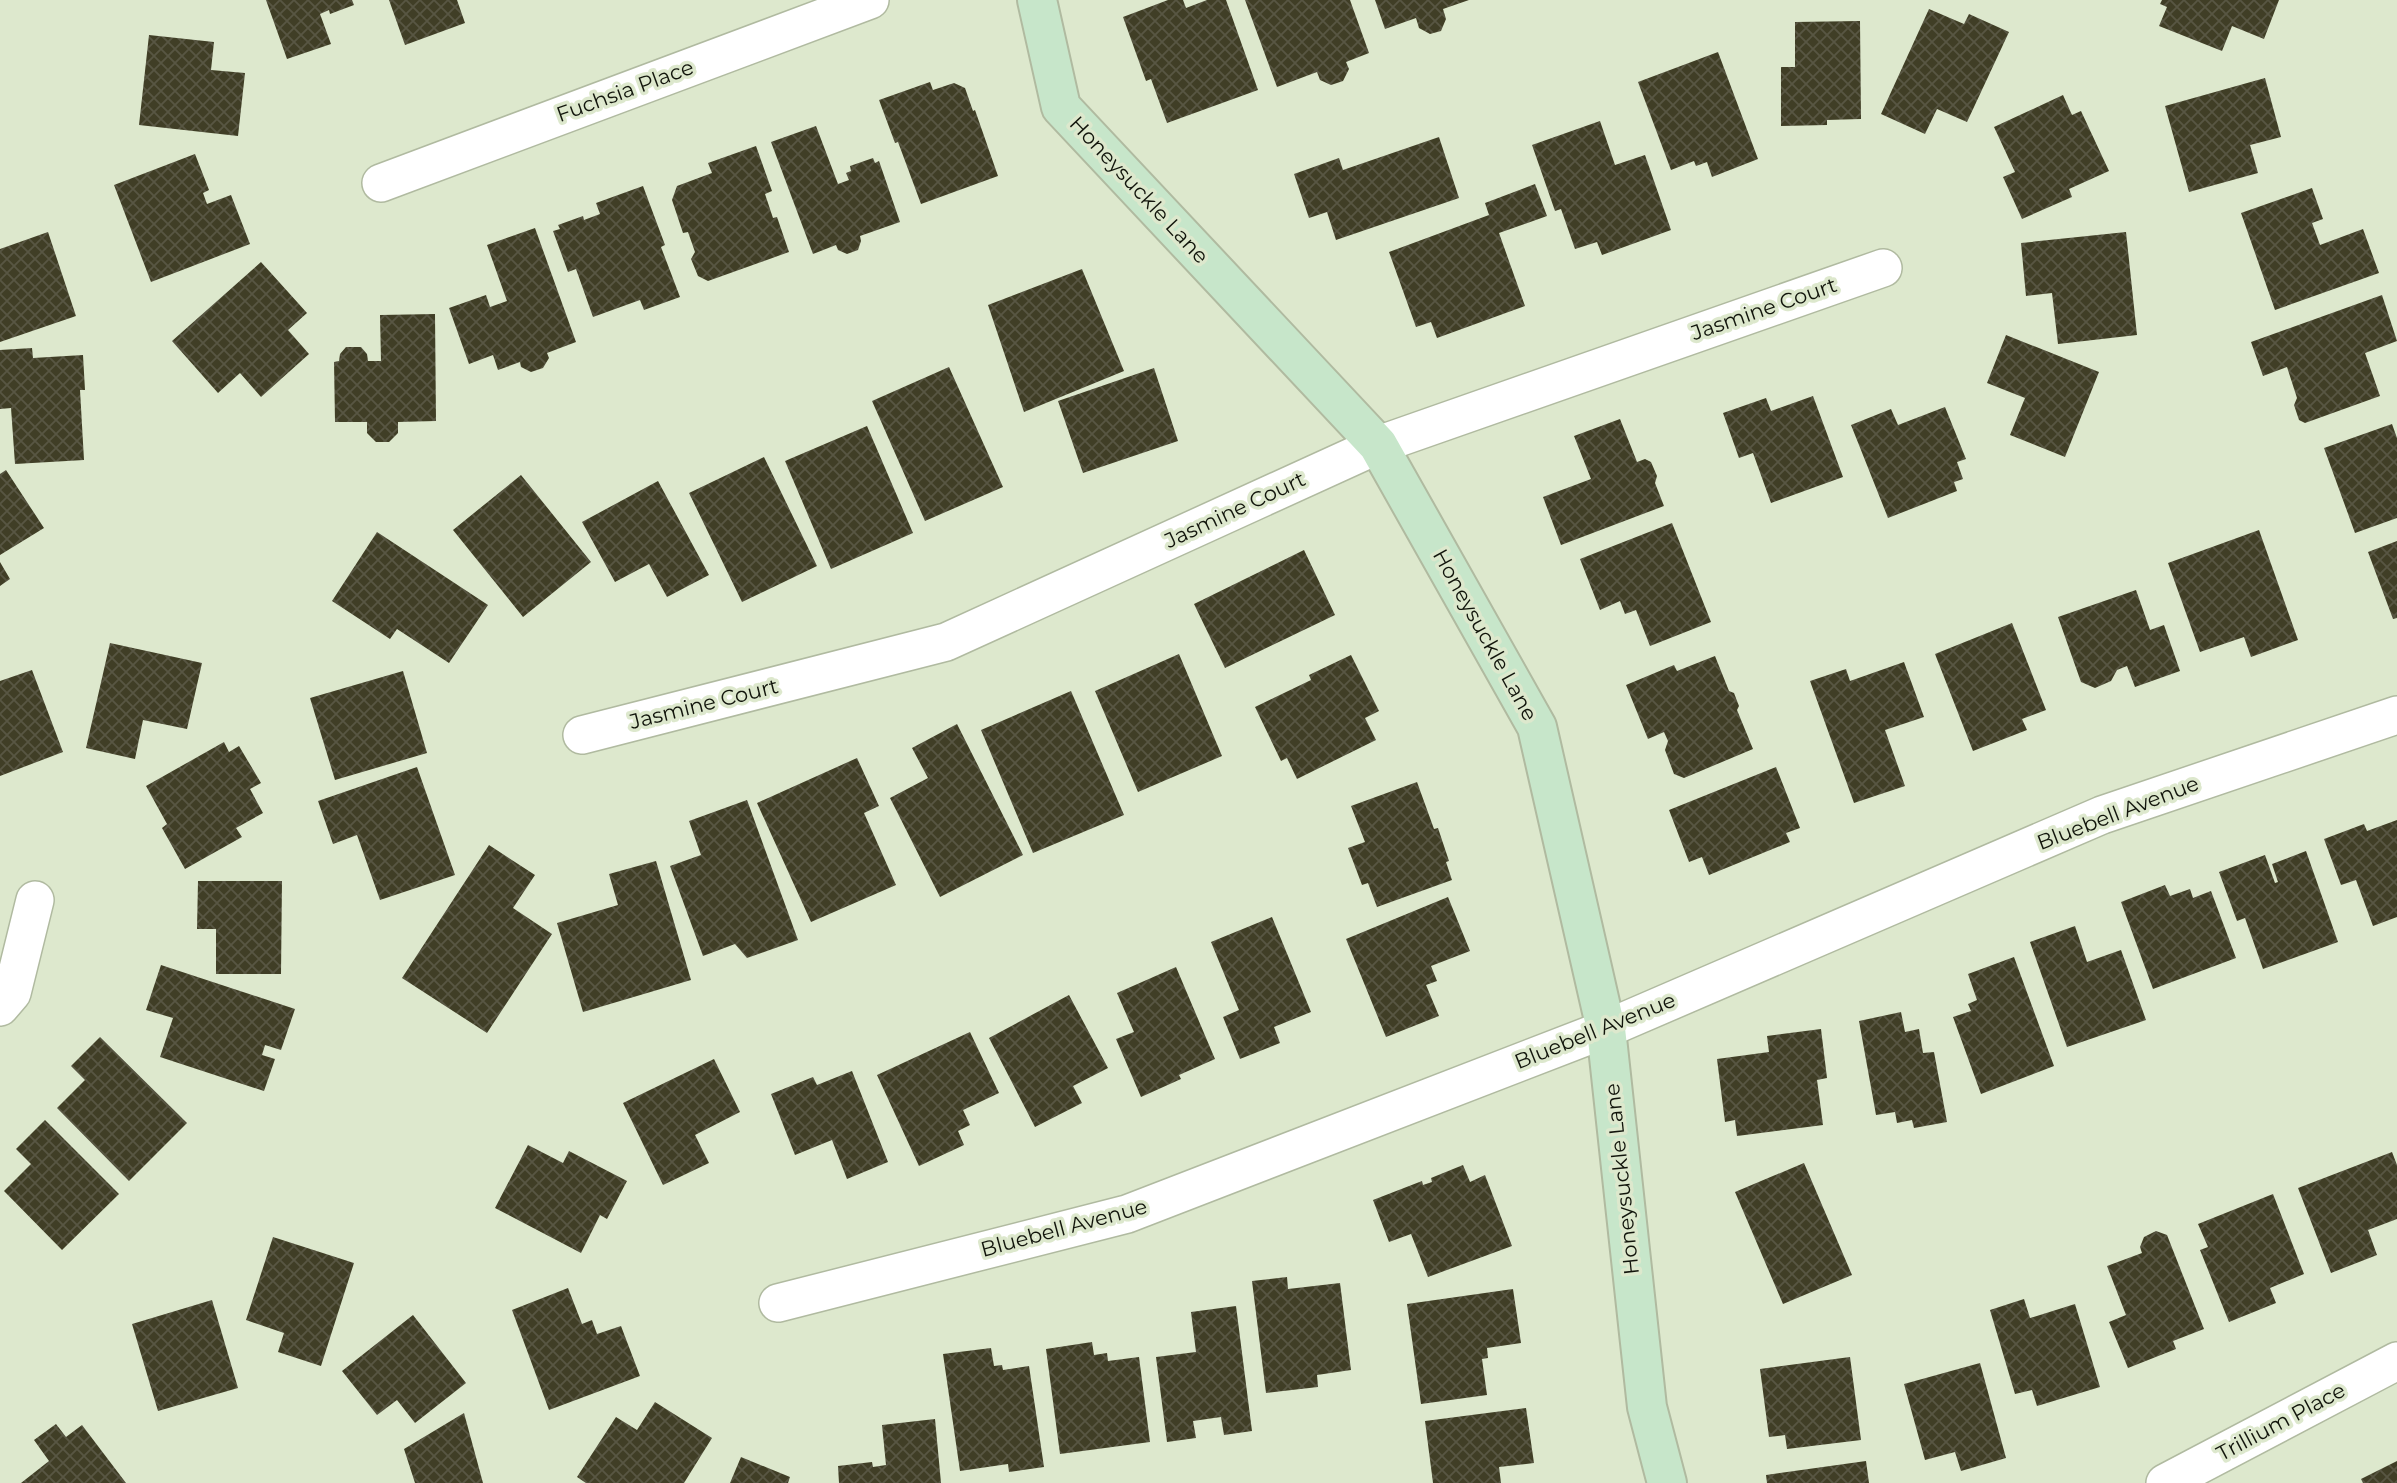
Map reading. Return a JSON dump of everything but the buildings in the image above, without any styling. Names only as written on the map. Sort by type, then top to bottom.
[{"type":"street","name":"Fuchsia Place","points":[[381,183],[870,0]]},
{"type":"street","name":"Honeysuckle Lane","points":[[1037,0],[1061,107],[1378,445],[1537,727],[1606,1029],[1647,1407],[1667,1483]]},
{"type":"street","name":"Jasmine Court","points":[[582,735],[946,642],[1378,445],[1883,268]]},
{"type":"street","name":"Bluebell Avenue","points":[[778,1303],[1127,1214],[1606,1029],[2102,815],[2397,715]]},
{"type":"street","points":[[0,1007],[12,993],[35,900]]},
{"type":"street","name":"Trillium Place","points":[[2165,1483],[2397,1361]]}]
